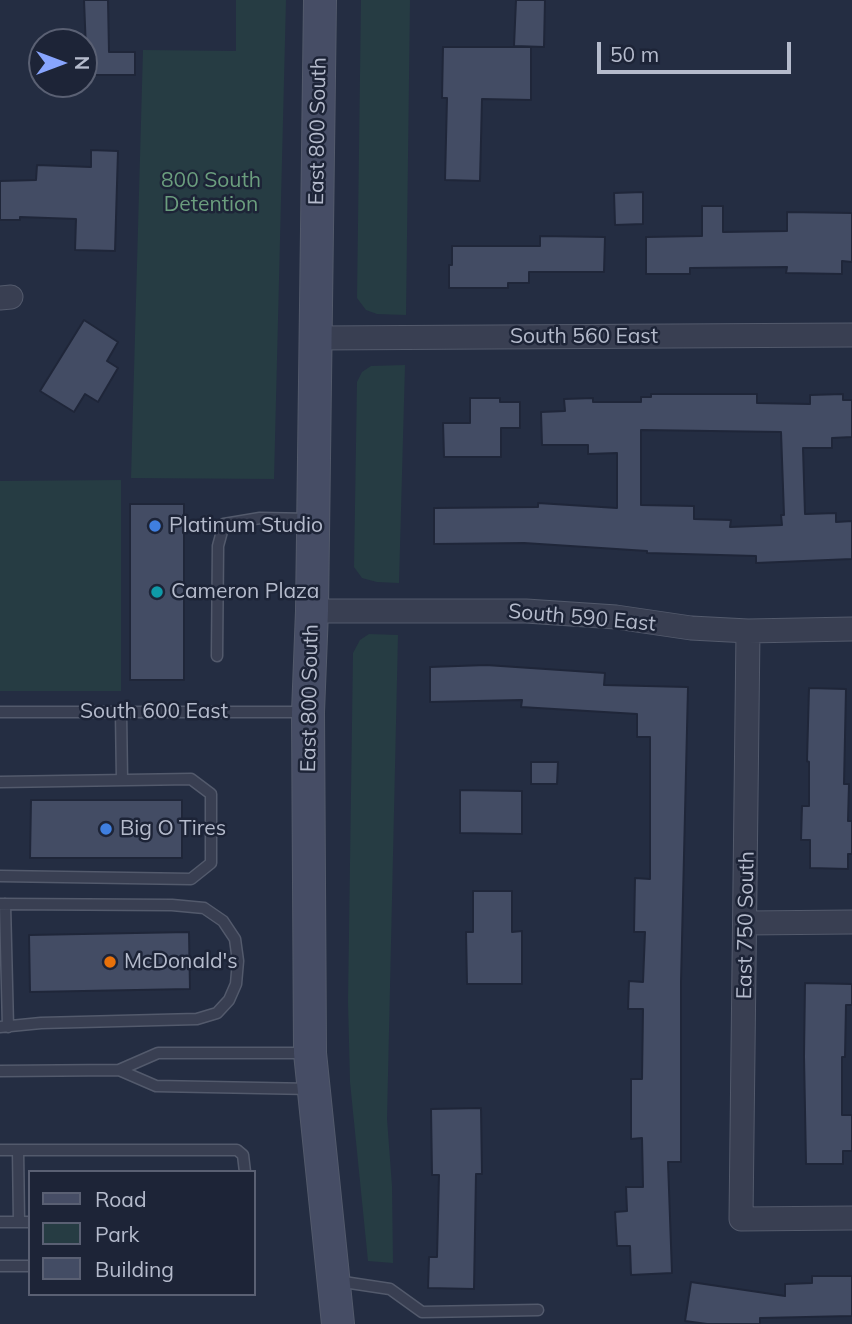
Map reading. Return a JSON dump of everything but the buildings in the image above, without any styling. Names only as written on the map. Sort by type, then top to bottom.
[{"type":"main road","name":"East 800 South","points":[[320,0],[309,712],[310,1053],[338,1324]]},
{"type":"street","name":"South 560 East","points":[[316,338],[852,335]]},
{"type":"street","name":"South 590 East","points":[[312,611],[526,611],[616,617],[691,628],[748,631],[852,629]]},
{"type":"street","name":"East 750 South","points":[[748,631],[741,1219],[852,1218]]},
{"type":"street","points":[[746,923],[852,922]]},
{"type":"lane","points":[[217,656],[218,545],[224,524],[260,518],[313,519]]},
{"type":"lane","name":"South 600 East","points":[[0,712],[309,712]]},
{"type":"lane","points":[[121,712],[122,780]]},
{"type":"lane","points":[[0,782],[191,779],[211,794],[211,863],[191,879],[0,876]]},
{"type":"lane","points":[[3,904],[172,905],[204,908],[223,921],[234,939],[236,984],[229,1000],[217,1013],[197,1019],[41,1023],[4,1027],[3,904]]},
{"type":"lane","points":[[0,1071],[119,1070],[158,1053],[310,1053]]},
{"type":"lane","points":[[119,1070],[156,1086],[312,1089]]},
{"type":"lane","points":[[0,1150],[237,1150],[243,1154],[245,1170]]},
{"type":"lane","points":[[0,1222],[24,1222],[18,1150]]},
{"type":"lane","points":[[0,1266],[28,1266]]},
{"type":"lane","points":[[334,1275],[390,1289],[422,1312],[538,1310]]},
{"type":"green space","name":"800 South Detention","points":[[236,0],[286,0],[274,479],[131,478],[143,50],[236,51]]},
{"type":"green space","points":[[361,0],[410,0],[406,315],[377,314],[366,310],[357,298]]},
{"type":"green space","points":[[405,365],[399,583],[377,582],[362,578],[354,567],[357,382],[362,372],[371,366]]},
{"type":"green space","points":[[121,480],[121,691],[0,691],[0,481]]},
{"type":"green space","points":[[369,634],[398,635],[387,1119],[392,1186],[393,1263],[368,1261],[350,1082],[348,1002],[353,653],[360,640]]},
{"type":"place","name":"Platinum Studio","points":[[155,526]]},
{"type":"place","name":"Cameron Plaza","points":[[157,592]]},
{"type":"place","name":"Big O Tires","points":[[106,829]]},
{"type":"place","name":"McDonald's","points":[[110,962]]}]
